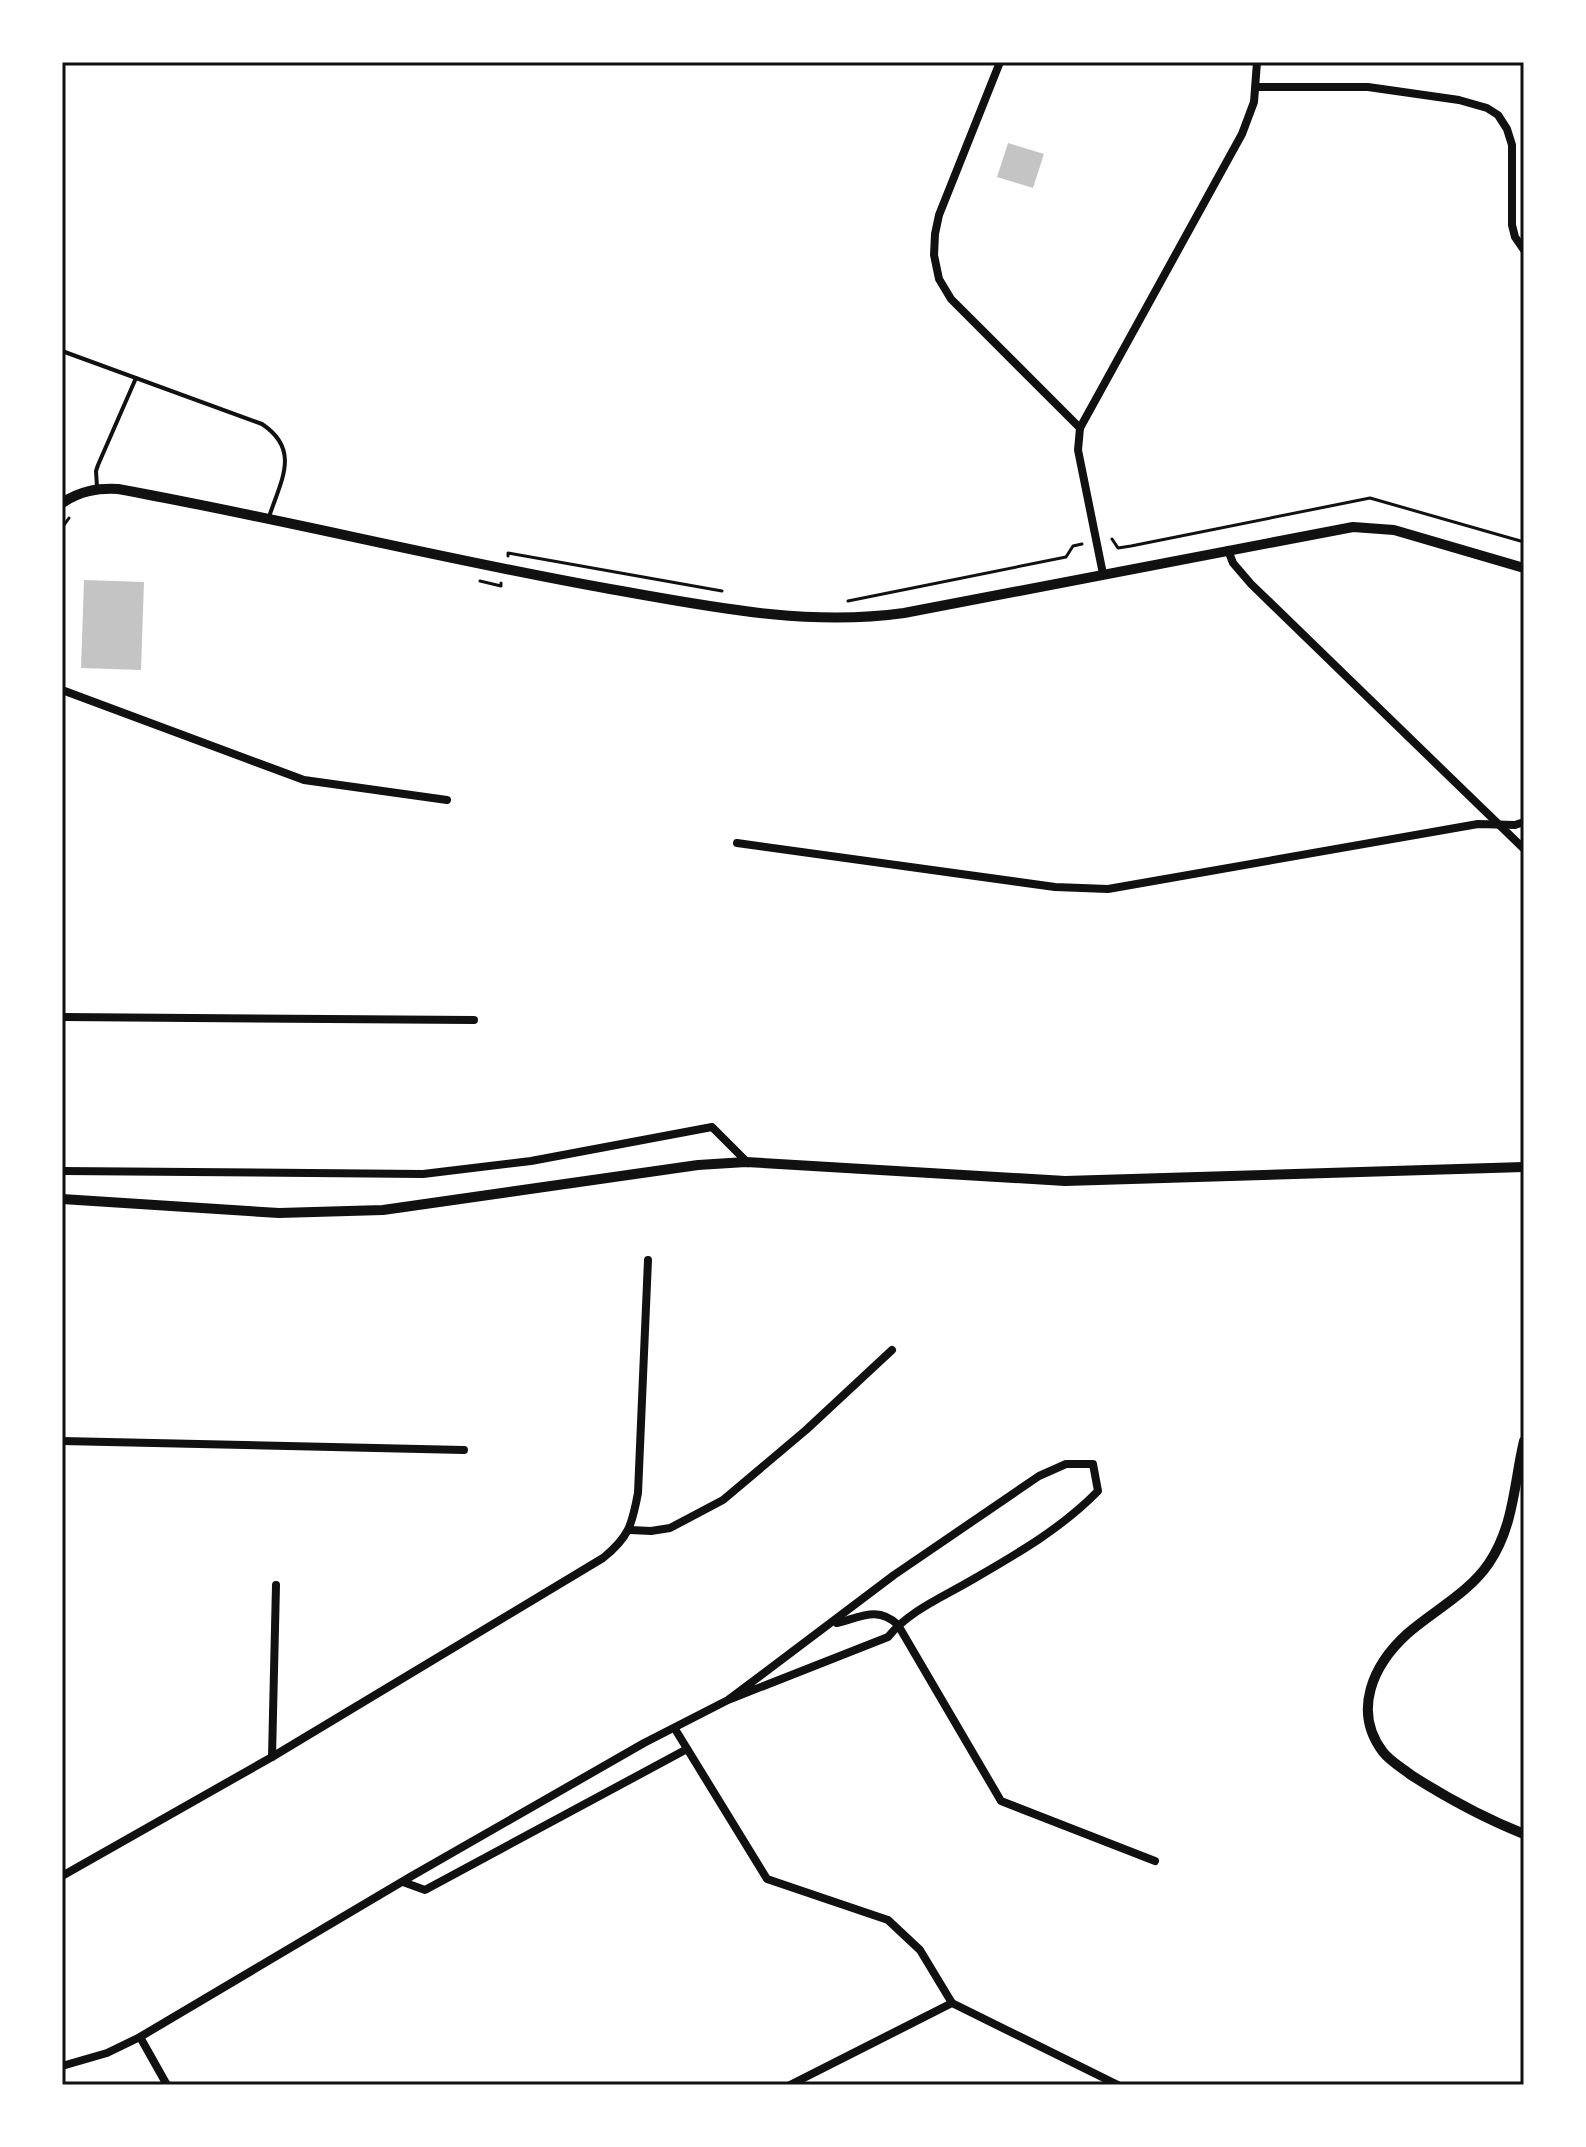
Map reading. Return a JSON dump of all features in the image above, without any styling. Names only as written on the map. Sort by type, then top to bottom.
[{"type":"street","points":[[1000,62],[939,215],[935,234],[936,267],[951,299],[1080,428]]},
{"type":"street","points":[[1103,574],[1078,450],[1080,428],[1242,134],[1250,117],[1257,62]]},
{"type":"street","points":[[1256,87],[1368,87],[1459,100],[1487,108],[1498,115],[1512,145],[1512,225],[1515,237],[1524,250]]},
{"type":"street","points":[[62,503],[79,493],[118,489],[507,571],[741,612],[773,614],[867,618],[1336,529],[1371,528],[1423,538],[1524,568]]},
{"type":"street","points":[[1228,550],[1233,563],[1251,584],[1524,849]]},
{"type":"street","points":[[62,690],[304,780],[447,800]]},
{"type":"street","points":[[737,843],[1055,887],[1108,889],[1478,824],[1524,822]]},
{"type":"street","points":[[62,1017],[474,1020]]},
{"type":"street","points":[[62,1171],[423,1174],[531,1161],[712,1127],[748,1163]]},
{"type":"street","points":[[62,1199],[267,1213],[383,1210],[698,1165],[748,1163],[1065,1181],[1524,1167]]},
{"type":"street","points":[[62,1876],[272,1757],[603,1558],[618,1546],[630,1530],[638,1493],[648,1260]]},
{"type":"street","points":[[630,1530],[670,1528],[723,1500],[806,1430],[892,1350]]},
{"type":"street","points":[[62,1441],[464,1450]]},
{"type":"street","points":[[1524,1441],[1509,1523],[1500,1546],[1478,1578],[1406,1635],[1385,1657],[1375,1673],[1368,1695],[1368,1715],[1374,1738],[1384,1755],[1458,1804],[1524,1834]]},
{"type":"street","points":[[62,2066],[107,2053],[140,2037],[644,1743],[728,1700],[888,1637],[898,1625],[1074,1515],[1098,1491],[1093,1464],[1066,1464],[1039,1476],[894,1575],[728,1700]]},
{"type":"street","points":[[272,1757],[276,1585]]},
{"type":"street","points":[[831,1625],[871,1614],[888,1615],[898,1625],[1001,1801],[1155,1861]]},
{"type":"street","points":[[675,1729],[767,1879],[888,1920],[920,1950],[952,2003],[1118,2085]]},
{"type":"street","points":[[403,1882],[425,1890],[687,1749]]},
{"type":"street","points":[[790,2085],[952,2003]]},
{"type":"street","points":[[140,2037],[167,2085]]},
{"type":"lane","points":[[62,351],[262,424],[277,434],[285,456],[269,519]]},
{"type":"lane","points":[[98,489],[98,465],[136,378]]},
{"type":"path","points":[[62,528],[77,510]]},
{"type":"path","points":[[838,603],[1066,557],[1073,546],[1086,543]]},
{"type":"path","points":[[507,557],[508,553],[733,593]]},
{"type":"path","points":[[476,579],[501,586],[501,583]]},
{"type":"building","points":[[1008,143],[1044,154],[1033,188],[997,177]]},
{"type":"building","points":[[84,580],[144,582],[141,670],[81,668]]}]
